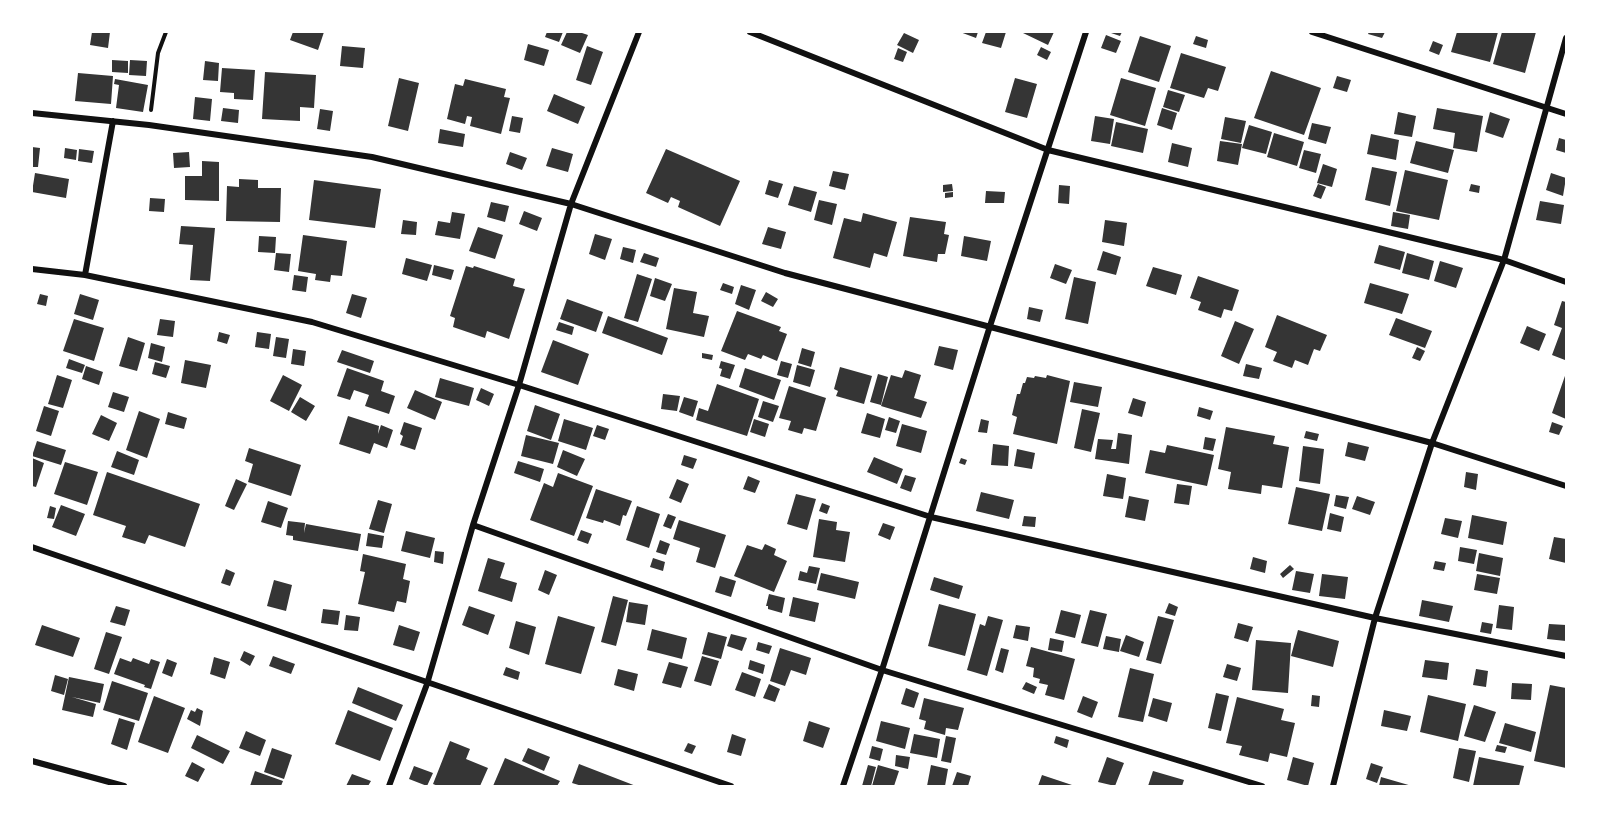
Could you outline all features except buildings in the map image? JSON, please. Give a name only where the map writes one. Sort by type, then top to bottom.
[{"type":"street","points":[[389,786],[427,684],[473,525],[519,385],[572,204],[639,32]]},
{"type":"street","points":[[750,32],[1048,150],[1504,260],[1566,282]]},
{"type":"street","points":[[843,786],[1086,32]]},
{"type":"street","points":[[1312,32],[1566,114]]},
{"type":"street","points":[[1333,786],[1375,618],[1431,443],[1504,260],[1566,38]]},
{"type":"street","points":[[32,112],[149,125],[372,158],[572,204],[784,273],[1431,443],[1566,486]]},
{"type":"street","points":[[85,275],[113,121]]},
{"type":"street","points":[[32,269],[85,275],[312,322],[519,385],[931,517],[1375,618],[1566,656]]},
{"type":"street","points":[[473,525],[882,670],[1262,786]]},
{"type":"street","points":[[32,547],[427,684],[731,786]]},
{"type":"street","points":[[32,761],[124,786]]},
{"type":"path","points":[[149,125],[158,53],[166,32]]}]
